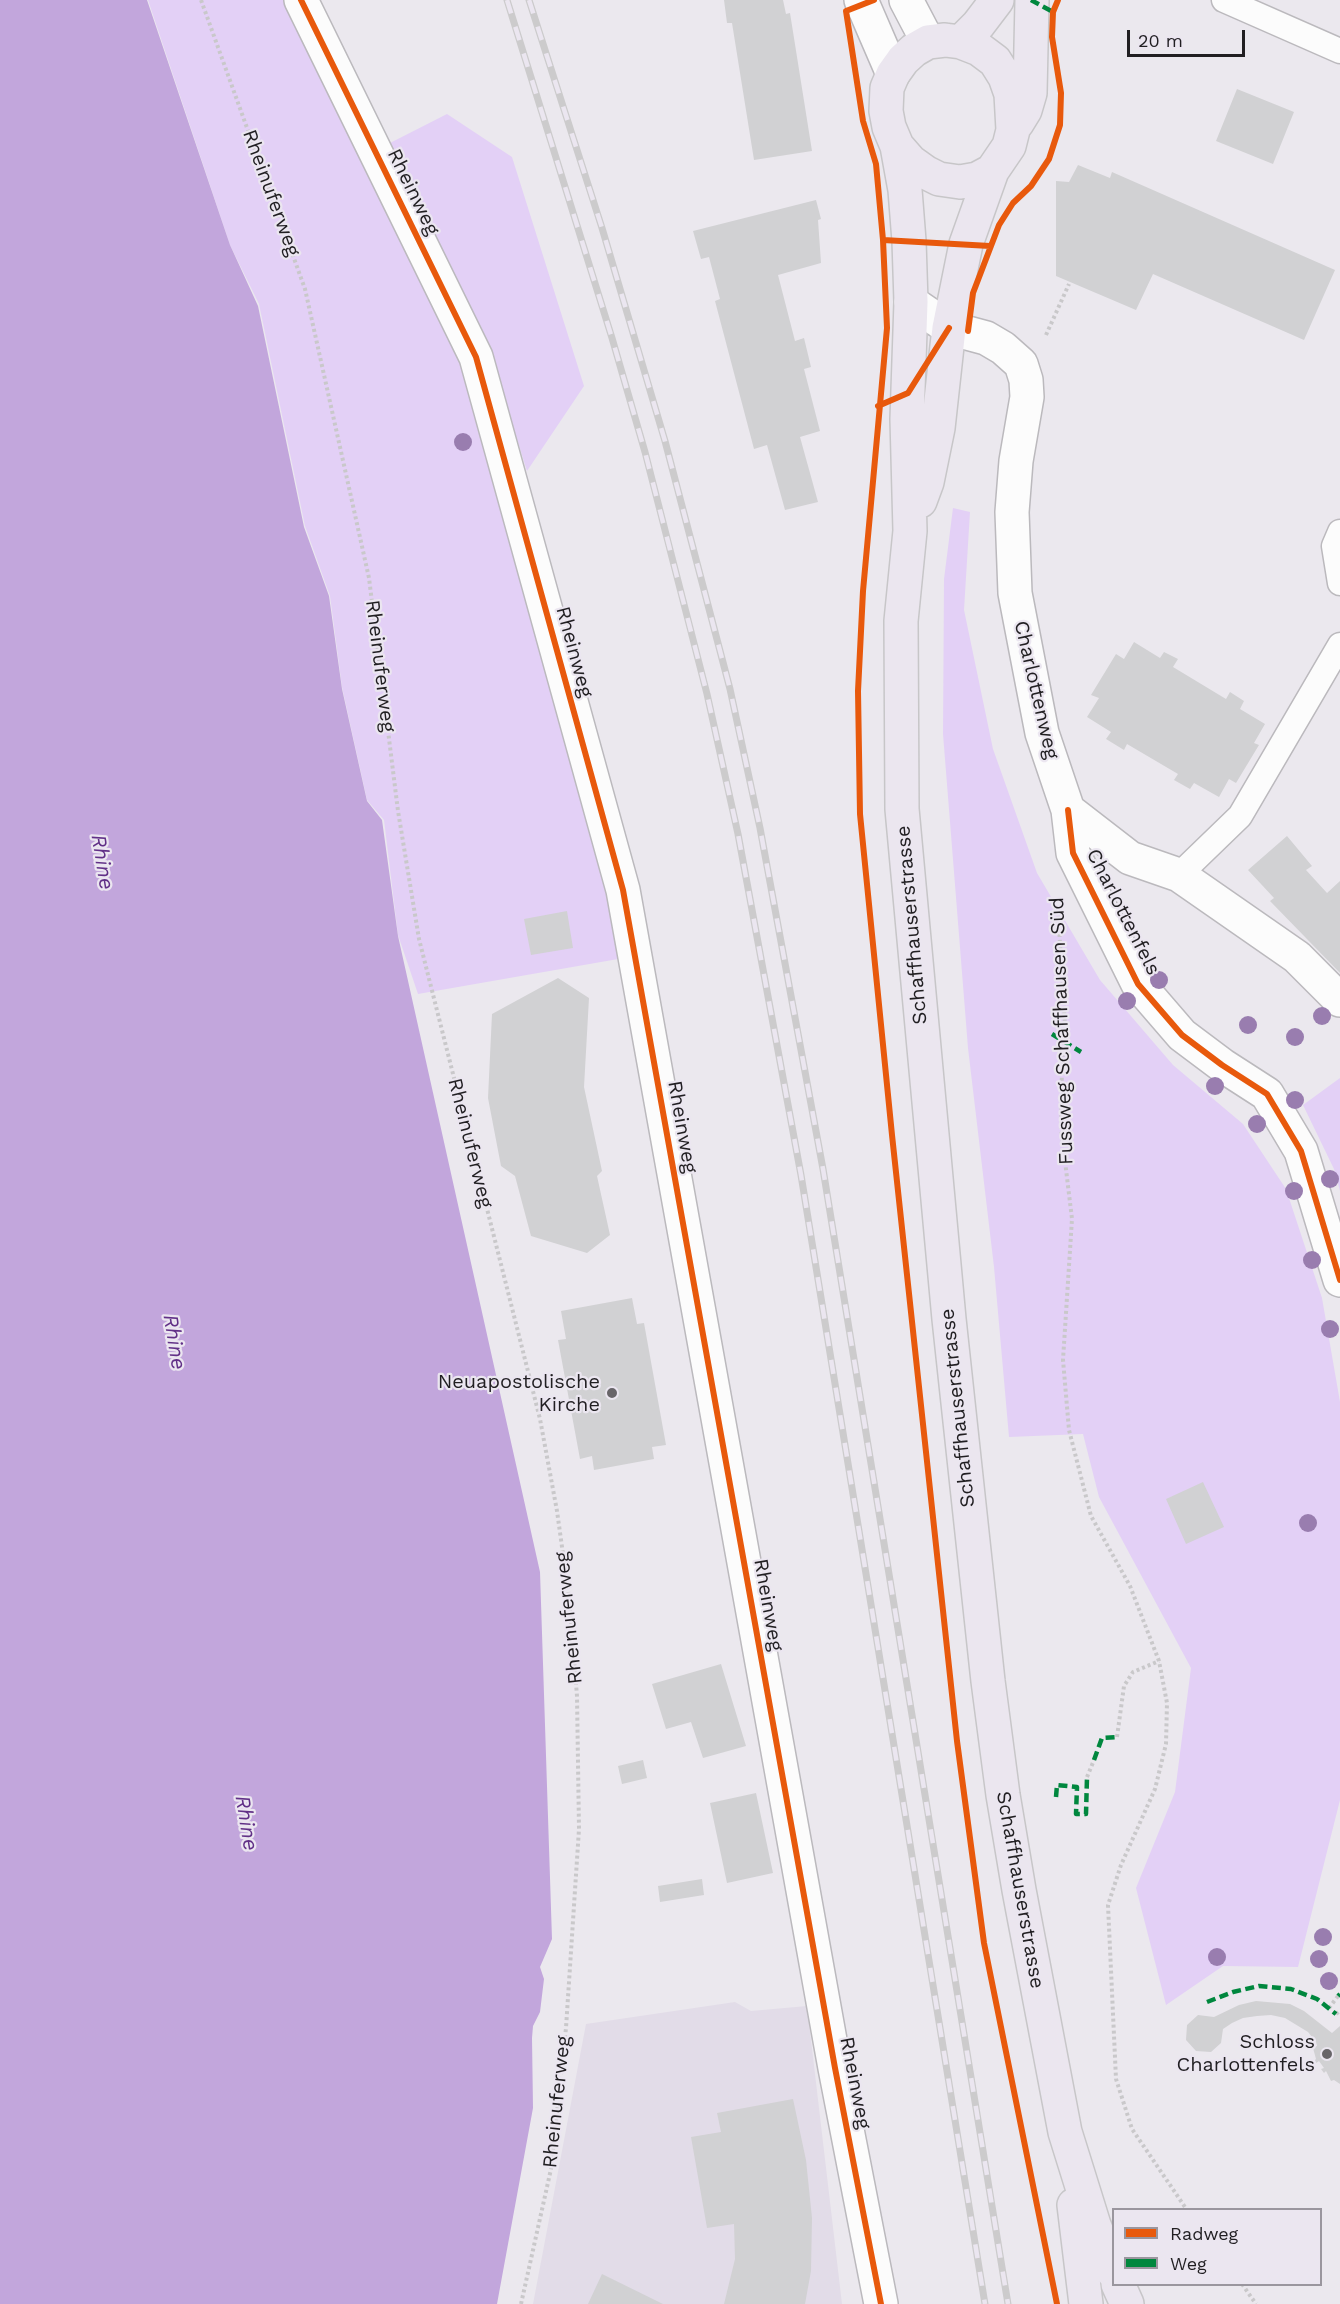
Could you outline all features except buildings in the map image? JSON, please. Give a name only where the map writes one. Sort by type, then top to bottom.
[{"type":"main road","points":[[961,42],[978,26],[998,0]]},
{"type":"main road","points":[[1013,130],[1011,94],[1005,77],[995,61],[979,49],[961,42],[945,40],[928,42],[908,55],[893,74],[887,88],[886,111],[889,127],[897,146],[911,162],[939,179],[960,182],[977,179],[992,171],[1009,146],[1013,130],[1030,93],[1032,0]]},
{"type":"main road","name":"Schaffhauserstrasse","points":[[897,146],[908,220],[911,302],[907,419],[910,531],[901,621],[902,809],[949,1319],[983,1636],[1003,1795],[1034,1979],[1065,2132],[1094,2225],[1112,2270]]},
{"type":"main road","name":"Schaffhauserstrasse","points":[[910,531],[927,482],[938,428],[949,328],[966,244],[992,171]]},
{"type":"main road","points":[[1065,2132],[1086,2304]]},
{"type":"main road","points":[[1119,2286],[1127,2304]]},
{"type":"street","name":"Rheinweg","points":[[301,0],[476,357],[623,890],[835,2068],[881,2304]]},
{"type":"street","points":[[861,0],[893,74]]},
{"type":"street","points":[[906,0],[928,42]]},
{"type":"street","name":"Charlottenweg","points":[[911,302],[949,328],[986,338],[1003,348],[1021,364],[1026,380],[1026,413],[1016,461],[1012,512],[1015,593],[1042,732],[1068,810]]},
{"type":"street","points":[[1068,810],[1130,858],[1179,875],[1297,957],[1340,1000]]},
{"type":"street","name":"Charlottenfels","points":[[1068,810],[1073,853],[1138,984],[1182,1035],[1222,1065],[1267,1094],[1301,1151],[1340,1280]]},
{"type":"lane","points":[[1224,0],[1340,51]]},
{"type":"lane","points":[[1340,532],[1334,546],[1340,584]]},
{"type":"lane","points":[[1179,875],[1240,816],[1340,645]]},
{"type":"path","points":[[1045,338],[1069,284]]},
{"type":"path","points":[[1117,1737],[1124,1686],[1132,1672],[1159,1661]]},
{"type":"path","points":[[1087,1778],[1094,1760]]},
{"type":"path","points":[[1329,2008],[1338,1996]]},
{"type":"path","points":[[1243,2286],[1256,2304]]},
{"type":"shaded area","points":[[148,0],[309,0],[485,350],[641,955],[418,994],[398,935],[384,820],[367,800],[342,687],[330,596],[305,526],[259,304],[230,245]]},
{"type":"shaded area","points":[[447,114],[512,157],[584,386],[527,471],[488,348],[390,143]]},
{"type":"shaded area","points":[[953,508],[970,512],[964,610],[993,749],[1037,873],[1100,980],[1173,1065],[1243,1124],[1286,1189],[1322,1298],[1340,1402],[1340,1800],[1298,1967],[1223,1966],[1166,2005],[1136,1888],[1175,1792],[1191,1668],[1099,1497],[1083,1434],[1009,1437],[994,1267],[968,1048],[943,734],[944,579]]},
{"type":"shaded area","points":[[1340,1078],[1340,1191],[1334,1169],[1303,1105]]},
{"type":"shaded area","points":[[735,2002],[751,2011],[807,2006],[842,2304],[533,2304],[586,2024]]},
{"type":"water","name":"Rhine","points":[[0,0],[147,0],[230,245],[258,306],[304,527],[329,596],[342,689],[367,801],[382,820],[398,936],[540,1572],[552,1939],[540,1967],[544,1979],[540,2012],[533,2026],[533,2108],[497,2304],[0,2304]]},
{"type":"railway","points":[[507,0],[645,452],[707,694],[738,834],[801,1175],[985,2304]]},
{"type":"railway","points":[[529,0],[602,228],[665,441],[730,689],[760,828],[823,1169],[1008,2304]]},
{"type":"marked path","points":[[1031,0],[1053,12]]},
{"type":"marked path","points":[[1052,1034],[1081,1052]]},
{"type":"marked path","points":[[1094,1760],[1102,1738],[1117,1737]]},
{"type":"marked path","points":[[1056,1797],[1057,1785],[1077,1787],[1076,1814],[1086,1814],[1087,1777]]},
{"type":"marked path","points":[[1207,2002],[1233,1992],[1259,1986],[1291,1989],[1317,1999],[1336,2014]]},
{"type":"cycle path","points":[[301,0],[476,357],[623,890],[835,2068],[881,2304]]},
{"type":"cycle path","points":[[874,0],[846,11],[863,121],[876,164],[883,240],[887,328],[863,591],[858,691],[860,814],[957,1741],[984,1943],[1057,2304]]},
{"type":"cycle path","points":[[968,331],[973,293],[999,225],[1013,203],[1031,186],[1049,159],[1060,125],[1061,93],[1052,37],[1053,12],[1058,0]]},
{"type":"cycle path","points":[[883,240],[990,246]]},
{"type":"cycle path","points":[[878,406],[908,393],[949,328]]},
{"type":"cycle path","points":[[1068,810],[1073,853],[1138,984],[1182,1035],[1222,1065],[1267,1094],[1301,1151],[1340,1280]]},
{"type":"place","name":"Neuapostolische Kirche","points":[[612,1393]]},
{"type":"place","name":"Schloss Charlottenfels","points":[[1327,2054]]}]
